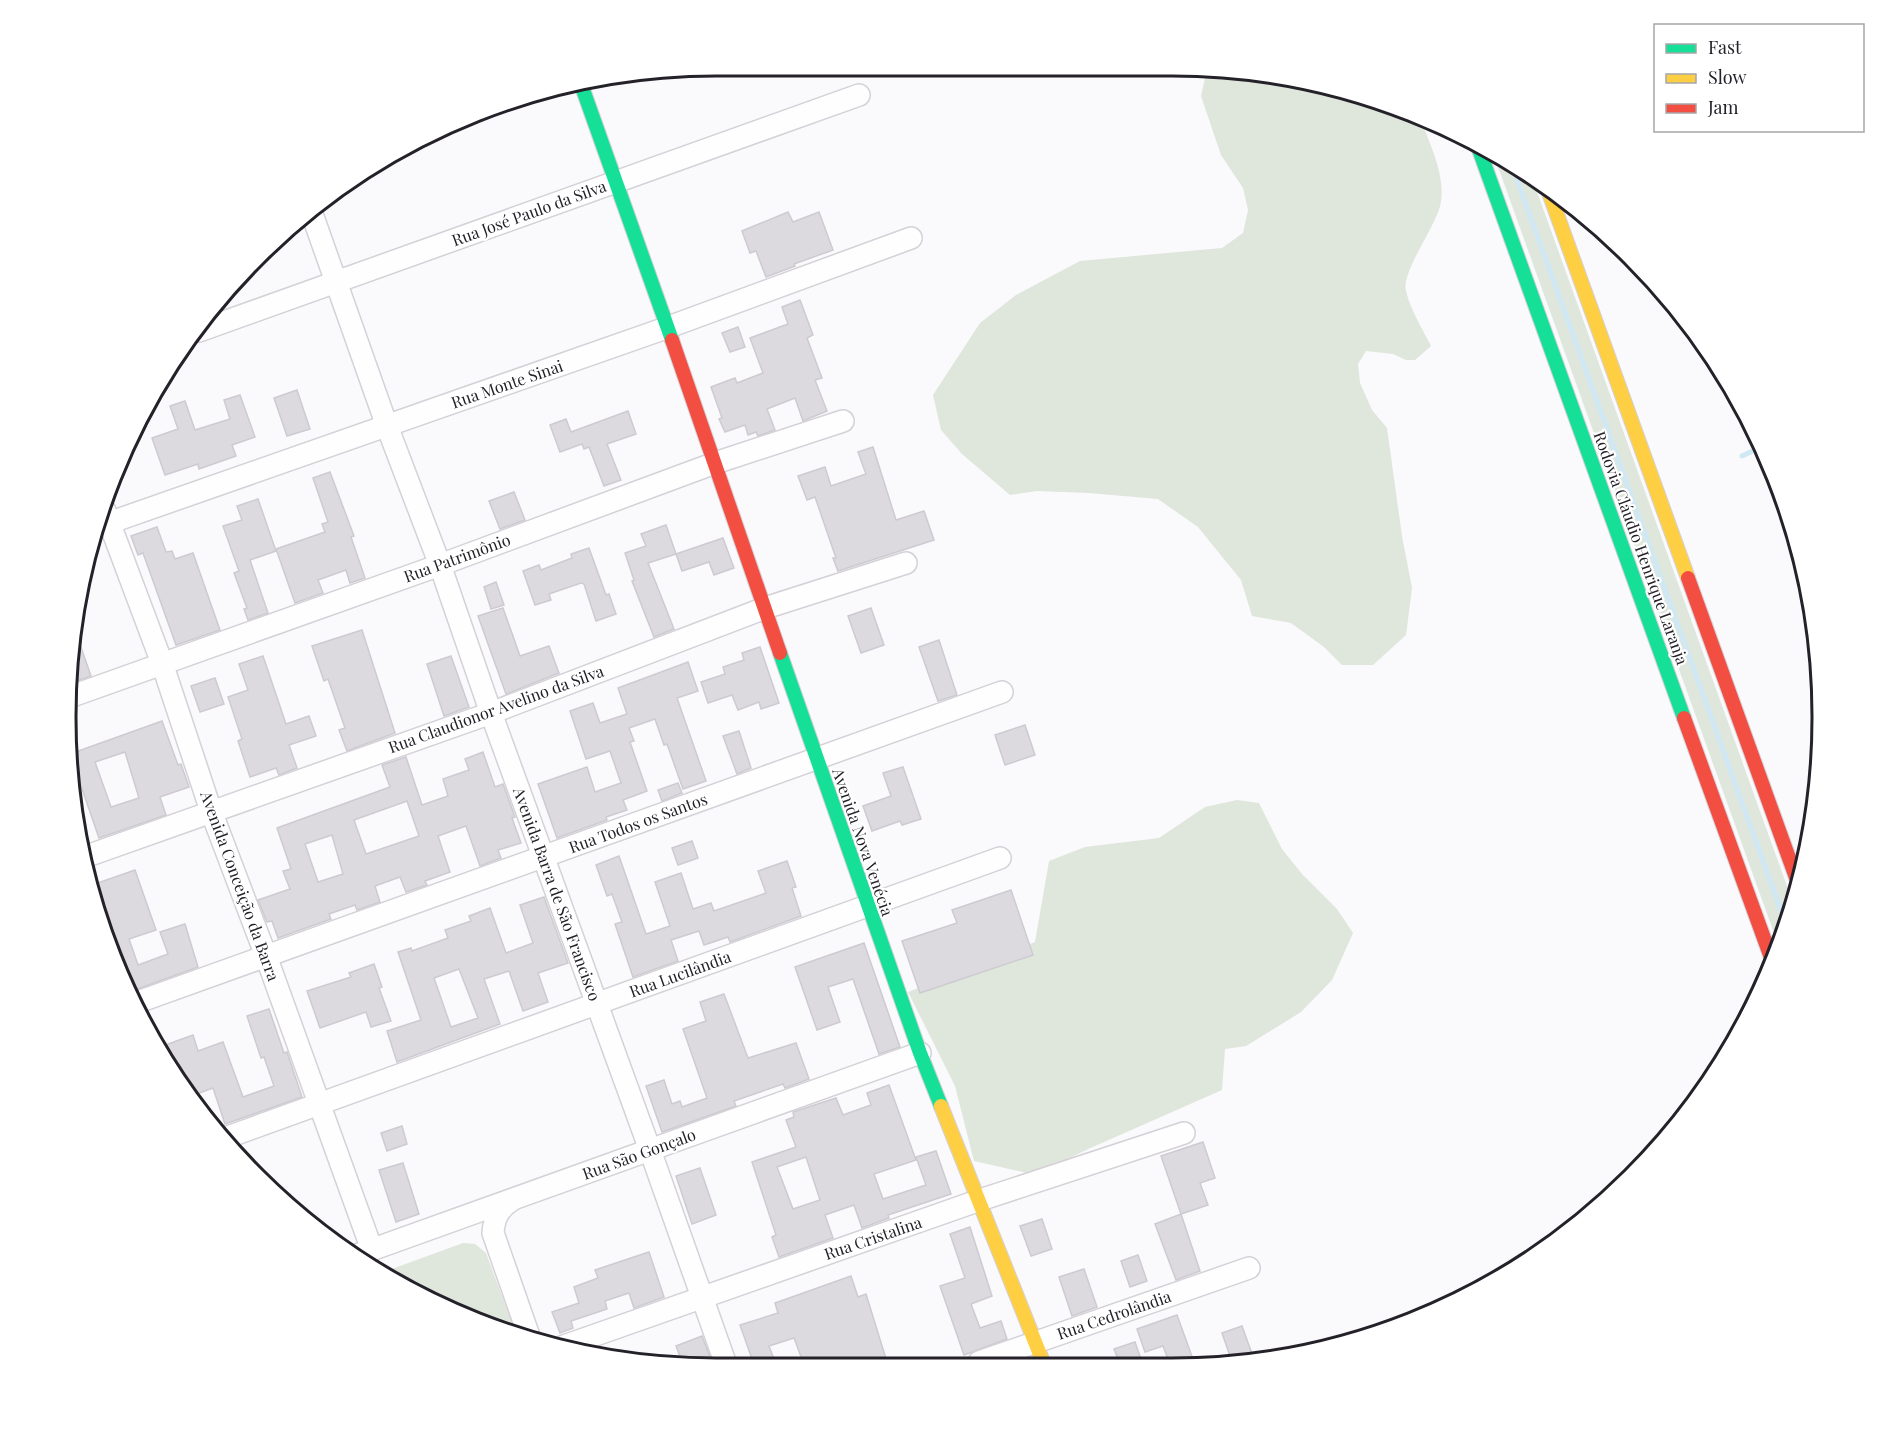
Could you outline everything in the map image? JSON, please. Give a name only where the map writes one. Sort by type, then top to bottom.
[{"type":"main road","name":"Avenida Nova Venécia","points":[[583,91],[715,463],[920,1053],[1042,1358]]},
{"type":"main road","name":"Rodovia Cláudio Henrique Laranja","points":[[1483,158],[1768,949]]},
{"type":"main road","name":"Rodovia Cláudio Henrique Laranja","points":[[1551,202],[1793,872]]},
{"type":"street","name":"Rua José Paulo da Silva","points":[[209,328],[860,95]]},
{"type":"street","name":"Avenida Barra de São Francisco","points":[[314,220],[724,1358]]},
{"type":"street","name":"Rua Monte Sinai","points":[[108,519],[387,426],[666,328],[911,238]]},
{"type":"street","name":"Rua Patrimônio","points":[[77,694],[440,565],[715,463],[843,421]]},
{"type":"street","name":"Avenida Conceição da Barra","points":[[106,523],[162,663],[211,811],[320,1104],[364,1252]]},
{"type":"street","name":"Rua Claudionor Avelino da Silva","points":[[92,854],[491,713],[765,608],[906,563]]},
{"type":"street","name":"Rua Todos os Santos","points":[[143,1000],[1002,692]]},
{"type":"street","name":"Rua Lucilândia","points":[[232,1135],[1000,858]]},
{"type":"street","name":"Rua São Gonçalo","points":[[364,1252],[920,1053]]},
{"type":"street","name":"Rua Cristalina","points":[[578,1342],[980,1200],[1184,1133]]},
{"type":"street","points":[[517,1197],[504,1205],[496,1217],[494,1233],[526,1329]]},
{"type":"street","points":[[451,1221],[468,1223],[483,1230],[491,1237],[501,1256]]},
{"type":"street","name":"Rua Cedrolândia","points":[[990,1358],[1249,1268]]},
{"type":"shaded area","points":[[1205,78],[1213,78],[1296,89],[1377,110],[1424,129],[1439,170],[1441,202],[1406,282],[1410,305],[1431,346],[1415,360],[1406,360],[1393,354],[1366,351],[1358,364],[1360,383],[1372,410],[1387,428],[1402,536],[1412,588],[1406,635],[1373,665],[1342,665],[1324,647],[1291,623],[1252,616],[1241,580],[1198,527],[1158,499],[1037,491],[1010,495],[962,454],[941,430],[933,395],[980,323],[1016,295],[1080,261],[1222,248],[1243,233],[1248,210],[1243,188],[1221,155],[1201,96]]},
{"type":"shaded area","points":[[1498,166],[1537,191],[1788,889],[1774,933]]},
{"type":"shaded area","points":[[1237,800],[1259,803],[1282,849],[1302,874],[1337,909],[1353,933],[1332,980],[1301,1012],[1246,1046],[1225,1049],[1222,1090],[1086,1150],[1036,1175],[974,1161],[955,1086],[908,992],[1035,942],[1049,861],[1085,847],[1159,838],[1205,807]]},
{"type":"shaded area","points":[[463,1243],[475,1244],[486,1253],[513,1325],[472,1309],[392,1269]]},
{"type":"building","points":[[788,212],[793,222],[819,212],[833,250],[766,277],[756,251],[750,253],[742,231]]},
{"type":"building","points":[[800,300],[813,335],[807,338],[822,378],[815,380],[827,411],[803,421],[795,398],[767,409],[775,430],[758,436],[756,432],[748,435],[745,425],[725,432],[719,419],[722,418],[711,387],[735,378],[737,383],[763,373],[750,338],[788,324],[782,307]]},
{"type":"building","points":[[738,327],[745,347],[730,352],[722,333]]},
{"type":"building","points":[[297,390],[310,429],[287,436],[274,398]]},
{"type":"building","points":[[240,395],[255,437],[232,445],[236,456],[199,469],[198,464],[165,475],[152,438],[178,429],[170,406],[185,401],[195,430],[230,419],[224,400]]},
{"type":"building","points":[[628,411],[636,434],[607,444],[621,480],[604,486],[589,447],[584,449],[582,444],[560,452],[550,425],[566,419],[571,432]]},
{"type":"building","points":[[873,447],[896,520],[924,511],[934,540],[838,571],[833,558],[836,558],[815,497],[807,500],[798,476],[825,467],[831,486],[866,474],[858,452]]},
{"type":"building","points":[[330,472],[354,536],[351,537],[365,578],[350,583],[346,570],[318,580],[323,593],[295,603],[276,549],[325,532],[322,524],[328,522],[313,478]]},
{"type":"building","points":[[514,492],[525,520],[500,529],[489,501]]},
{"type":"building","points":[[258,499],[276,551],[250,560],[268,613],[248,620],[244,609],[247,608],[234,573],[239,571],[223,526],[242,520],[237,506]]},
{"type":"building","points":[[666,525],[676,554],[648,563],[674,629],[654,637],[632,581],[634,580],[625,553],[646,546],[641,534]]},
{"type":"building","points":[[157,527],[166,552],[172,551],[175,559],[193,553],[220,630],[176,645],[143,553],[138,555],[131,536]]},
{"type":"building","points":[[723,538],[734,568],[714,575],[709,562],[682,571],[676,554]]},
{"type":"building","points":[[589,548],[606,595],[609,594],[616,614],[596,621],[584,584],[581,583],[549,594],[551,600],[535,605],[523,571],[539,565],[541,570],[572,558],[571,554]]},
{"type":"building","points":[[496,582],[504,605],[491,609],[484,587]]},
{"type":"building","points":[[503,608],[520,656],[549,646],[559,673],[506,694],[478,616]]},
{"type":"building","points":[[871,608],[884,645],[861,653],[848,616]]},
{"type":"building","points":[[362,630],[395,733],[347,751],[339,730],[345,728],[328,679],[324,681],[312,646]]},
{"type":"building","points":[[939,640],[957,695],[938,701],[919,647]]},
{"type":"building","points":[[81,647],[91,676],[78,681]]},
{"type":"building","points":[[760,647],[779,703],[761,709],[759,702],[738,710],[732,695],[708,703],[701,682],[725,674],[723,667],[744,660],[742,653]]},
{"type":"building","points":[[263,656],[286,724],[309,716],[316,736],[289,745],[297,768],[279,775],[276,768],[250,777],[238,741],[242,739],[228,697],[248,690],[239,664]]},
{"type":"building","points":[[451,656],[469,707],[444,716],[427,664]]},
{"type":"building","points":[[688,662],[698,691],[677,698],[706,781],[683,789],[667,744],[664,745],[655,719],[629,728],[634,741],[630,742],[647,791],[623,800],[627,810],[606,817],[607,820],[557,838],[538,784],[587,767],[595,792],[621,783],[610,751],[586,759],[570,711],[593,703],[600,723],[627,714],[618,688]]},
{"type":"building","points":[[215,678],[224,704],[200,712],[191,686]]},
{"type":"building","points":[[162,721],[178,765],[181,764],[189,787],[160,797],[166,815],[99,838],[80,784],[78,751]],"holes":[[[125,752],[139,798],[111,807],[95,762]]]},
{"type":"building","points":[[1025,725],[1035,755],[1005,765],[995,735]]},
{"type":"building","points":[[739,731],[751,768],[737,774],[723,736]]},
{"type":"building","points":[[483,752],[495,787],[503,784],[515,817],[512,818],[521,843],[498,850],[501,858],[480,866],[466,826],[438,836],[450,872],[425,881],[427,885],[406,892],[400,877],[375,886],[380,902],[357,910],[355,905],[329,914],[331,919],[278,938],[272,921],[267,922],[258,900],[290,889],[283,871],[291,869],[277,828],[390,787],[382,765],[406,757],[422,805],[448,796],[443,779],[469,770],[465,759]],"holes":[[[407,801],[419,836],[366,854],[354,820]],[[332,835],[343,874],[318,882],[305,844]]]},
{"type":"building","points":[[903,767],[921,819],[902,825],[900,821],[872,831],[863,806],[891,796],[883,773]]},
{"type":"building","points":[[678,783],[682,793],[662,801],[658,790]]},
{"type":"building","points":[[692,841],[698,858],[678,865],[672,848]]},
{"type":"building","points":[[619,856],[646,934],[670,926],[655,882],[681,873],[693,909],[711,903],[714,911],[766,893],[758,871],[787,861],[796,887],[792,888],[801,916],[730,942],[728,937],[704,945],[699,931],[671,940],[678,961],[633,977],[615,924],[622,922],[612,894],[607,896],[596,865]]},
{"type":"building","points":[[135,870],[156,930],[129,939],[138,965],[168,954],[160,932],[185,924],[198,967],[138,989],[110,923],[98,883]]},
{"type":"building","points":[[1011,890],[1033,955],[920,993],[902,941],[957,923],[952,910]]},
{"type":"building","points":[[544,897],[568,963],[538,973],[548,1002],[523,1011],[509,971],[484,979],[500,1024],[397,1062],[387,1031],[421,1020],[398,952],[411,948],[412,951],[448,938],[445,930],[471,921],[469,916],[490,908],[506,953],[533,943],[520,905]],"holes":[[[459,969],[478,1018],[451,1027],[434,978]]]},
{"type":"building","points":[[864,943],[900,1047],[879,1054],[853,979],[828,987],[840,1022],[817,1030],[795,967]]},
{"type":"building","points":[[374,964],[382,987],[379,988],[391,1021],[371,1027],[366,1012],[320,1028],[307,991],[351,977],[349,973]]},
{"type":"building","points":[[724,994],[748,1058],[796,1043],[809,1079],[785,1088],[783,1084],[734,1101],[736,1106],[662,1132],[646,1086],[664,1080],[672,1104],[680,1101],[682,1107],[707,1098],[683,1029],[706,1021],[700,1002]]},
{"type":"building","points":[[269,1009],[302,1097],[225,1124],[213,1088],[199,1093],[167,1045],[193,1035],[198,1051],[223,1042],[243,1097],[274,1086],[264,1057],[261,1058],[247,1016]]},
{"type":"building","points":[[889,1085],[916,1160],[874,1174],[883,1199],[926,1185],[916,1157],[936,1151],[951,1194],[888,1215],[889,1218],[862,1228],[854,1205],[825,1215],[833,1238],[779,1257],[772,1237],[776,1235],[752,1162],[796,1147],[786,1120],[794,1117],[793,1112],[836,1098],[843,1115],[871,1105],[867,1093]],"holes":[[[806,1157],[820,1200],[793,1209],[777,1167]]]},
{"type":"building","points":[[402,1126],[407,1144],[387,1151],[381,1133]]},
{"type":"building","points":[[1203,1142],[1215,1178],[1200,1183],[1208,1205],[1181,1214],[1161,1156]]},
{"type":"building","points":[[403,1163],[419,1214],[396,1222],[379,1170]]},
{"type":"building","points":[[700,1168],[716,1215],[692,1224],[676,1176]]},
{"type":"building","points":[[1181,1214],[1200,1271],[1176,1280],[1155,1224]]},
{"type":"building","points":[[1042,1219],[1052,1249],[1031,1256],[1020,1226]]},
{"type":"building","points":[[970,1227],[992,1296],[971,1304],[980,1328],[1001,1321],[1007,1339],[964,1355],[940,1286],[965,1278],[950,1234]]},
{"type":"building","points":[[649,1252],[664,1297],[634,1308],[629,1293],[605,1301],[607,1309],[571,1321],[573,1328],[560,1333],[552,1312],[579,1303],[574,1287],[598,1278],[595,1270]]},
{"type":"building","points":[[1138,1255],[1147,1281],[1130,1287],[1121,1261]]},
{"type":"building","points":[[1084,1269],[1097,1307],[1072,1316],[1059,1277]]},
{"type":"building","points":[[851,1276],[858,1297],[866,1294],[886,1358],[802,1358],[794,1338],[769,1346],[774,1358],[752,1358],[740,1325],[778,1313],[775,1303]]},
{"type":"building","points":[[1177,1315],[1192,1357],[1168,1358],[1163,1346],[1145,1352],[1137,1329]]},
{"type":"building","points":[[1242,1326],[1252,1352],[1229,1354],[1222,1333]]},
{"type":"building","points":[[702,1336],[710,1358],[680,1356],[676,1346]]},
{"type":"building","points":[[1135,1342],[1141,1358],[1117,1358],[1114,1349]]},
{"type":"waterway","points":[[1516,177],[1781,912]]},
{"type":"waterway","points":[[1742,456],[1753,451]]},
{"type":"traffic: fast","points":[[583,91],[672,340]]},
{"type":"traffic: fast","points":[[1482,157],[1684,718]]},
{"type":"traffic: fast","points":[[780,653],[920,1053],[941,1106]]},
{"type":"traffic: slow","points":[[1553,203],[1688,578]]},
{"type":"traffic: slow","points":[[941,1106],[1041,1358]]},
{"type":"traffic: jam","points":[[672,340],[780,653]]},
{"type":"traffic: jam","points":[[1688,578],[1793,869]]},
{"type":"traffic: jam","points":[[1684,718],[1768,949]]}]
